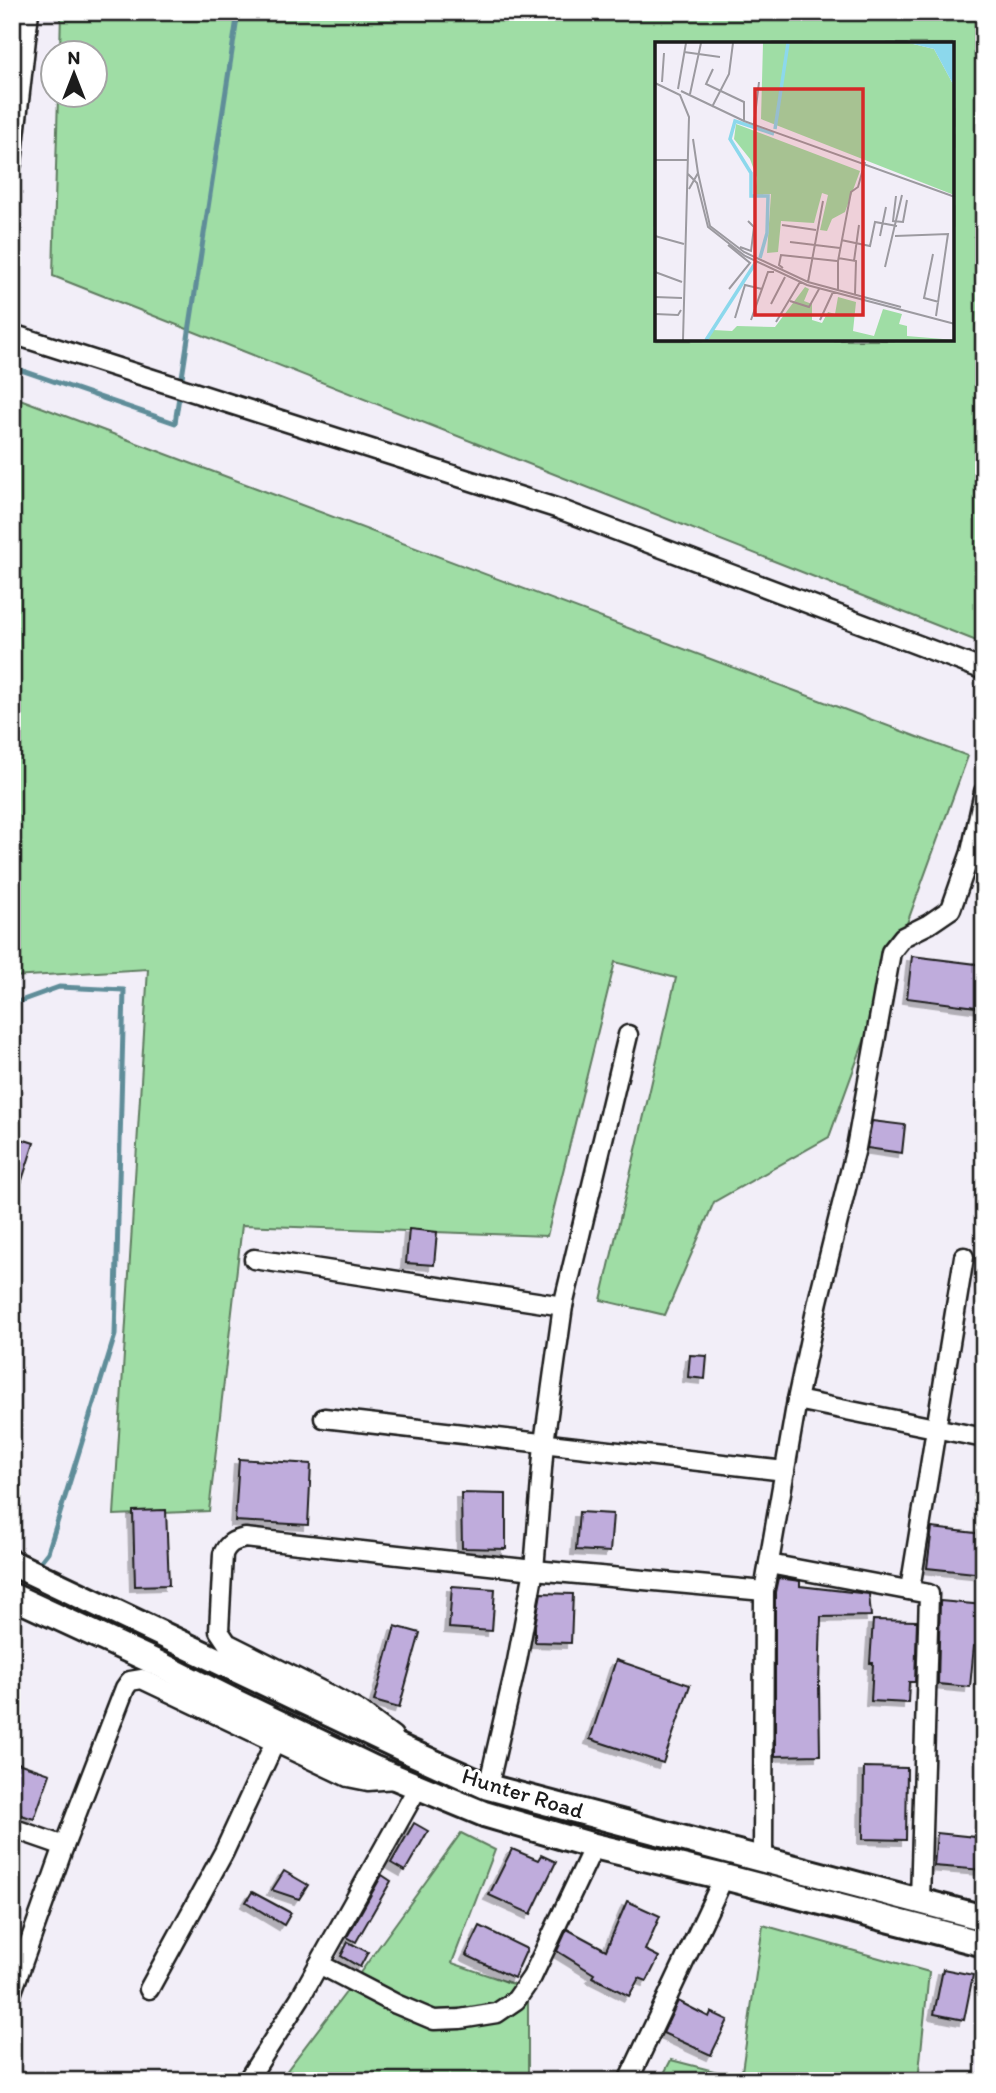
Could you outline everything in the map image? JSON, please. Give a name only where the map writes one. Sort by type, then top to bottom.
[{"type":"street","points":[[12,163],[29,12]]},
{"type":"street","points":[[12,334],[559,509],[984,670]]},
{"type":"street","points":[[763,1860],[764,1591],[797,1400],[818,1301],[856,1148],[891,951],[903,937],[951,909],[971,852],[984,792]]},
{"type":"street","points":[[488,1787],[517,1661],[534,1570],[544,1443],[563,1306],[628,1035]]},
{"type":"street","points":[[910,1589],[964,1257]]},
{"type":"street","points":[[254,1259],[563,1306]]},
{"type":"street","points":[[797,1400],[984,1438]]},
{"type":"street","points":[[324,1418],[785,1471]]},
{"type":"street","points":[[408,1751],[388,1731],[361,1712],[222,1638],[219,1632],[221,1580],[226,1546],[232,1541],[245,1538],[534,1570],[764,1591]]},
{"type":"street","name":"Hunter Road","points":[[12,1563],[488,1787],[984,1918]]},
{"type":"street","points":[[769,1564],[929,1594],[920,1900]]},
{"type":"street","name":"Hunter Road","points":[[12,1596],[159,1664],[233,1702],[409,1783],[484,1814],[594,1846],[984,1944]]},
{"type":"street","points":[[12,1992],[64,1846],[130,1681],[142,1679],[348,1777],[409,1783],[319,1964],[247,2081]]},
{"type":"street","points":[[149,1989],[224,1852],[275,1742]]},
{"type":"street","points":[[12,1828],[64,1846]]},
{"type":"street","points":[[319,1964],[396,2004],[434,2020],[497,2013],[516,2000],[532,1977],[594,1846]]},
{"type":"street","points":[[628,2081],[724,1877]]},
{"type":"green space","points":[[61,12],[984,12],[984,644],[53,276],[58,108],[108,108],[108,38],[60,38]]},
{"type":"green space","points":[[12,396],[968,756],[829,1137],[714,1202],[665,1315],[601,1300],[676,978],[615,962],[547,1236],[242,1225],[209,1511],[114,1515],[148,969],[12,977],[12,850],[15,825],[12,818]]},
{"type":"green space","points":[[461,1833],[495,1850],[452,1963],[528,1989],[528,2081],[279,2081],[344,1995]]},
{"type":"green space","points":[[763,1925],[929,1972],[918,2081],[660,2081],[671,2060],[741,2078]]},
{"type":"building","points":[[912,956],[984,965],[984,1008],[907,998]]},
{"type":"building","points":[[872,1121],[905,1125],[902,1153],[867,1148]]},
{"type":"building","points":[[12,1136],[34,1143],[15,1202],[12,1201]]},
{"type":"building","points":[[409,1229],[437,1232],[434,1265],[406,1263]]},
{"type":"building","points":[[690,1355],[707,1356],[705,1379],[688,1377]]},
{"type":"building","points":[[239,1459],[311,1464],[308,1525],[235,1521]]},
{"type":"building","points":[[461,1493],[506,1494],[506,1549],[462,1548]]},
{"type":"building","points":[[166,1510],[169,1585],[135,1586],[133,1511]]},
{"type":"building","points":[[579,1512],[613,1514],[610,1552],[576,1550]]},
{"type":"building","points":[[932,1528],[984,1534],[984,1574],[927,1568]]},
{"type":"building","points":[[778,1578],[800,1581],[800,1586],[869,1594],[871,1616],[821,1617],[820,1755],[775,1756],[775,1592]]},
{"type":"building","points":[[452,1586],[495,1589],[492,1631],[449,1628]]},
{"type":"building","points":[[541,1593],[573,1594],[571,1643],[535,1642]]},
{"type":"building","points":[[940,1601],[984,1605],[984,1647],[974,1646],[970,1687],[938,1684]]},
{"type":"building","points":[[873,1620],[917,1621],[915,1682],[909,1682],[908,1703],[871,1701]]},
{"type":"building","points":[[395,1626],[420,1633],[399,1708],[374,1701]]},
{"type":"building","points":[[616,1660],[690,1685],[663,1763],[590,1739]]},
{"type":"building","points":[[12,1761],[50,1774],[34,1819],[12,1812]]},
{"type":"building","points":[[864,1767],[907,1768],[906,1840],[863,1839]]},
{"type":"building","points":[[414,1823],[428,1831],[405,1871],[391,1863]]},
{"type":"building","points":[[937,1833],[984,1838],[983,1870],[934,1866]]},
{"type":"building","points":[[512,1849],[538,1860],[541,1855],[556,1862],[531,1914],[489,1895]]},
{"type":"building","points":[[284,1871],[308,1885],[299,1899],[272,1890]]},
{"type":"building","points":[[382,1875],[391,1881],[356,1942],[347,1937]]},
{"type":"building","points":[[252,1892],[291,1913],[284,1925],[246,1902]]},
{"type":"building","points":[[627,1901],[660,1916],[645,1950],[659,1957],[647,1981],[639,1978],[629,1996],[592,1977],[594,1974],[557,1951],[567,1929],[606,1950]]},
{"type":"building","points":[[480,1926],[527,1949],[514,1978],[466,1955]]},
{"type":"building","points":[[348,1942],[368,1952],[360,1967],[341,1956]]},
{"type":"building","points":[[943,1969],[973,1975],[964,2020],[934,2014]]},
{"type":"building","points":[[678,2001],[709,2017],[711,2012],[728,2020],[711,2055],[663,2033]]},
{"type":"waterway","points":[[12,367],[175,423],[238,12]]},
{"type":"waterway","points":[[12,1004],[59,987],[124,990],[115,1335],[48,1552],[37,1566]]}]
